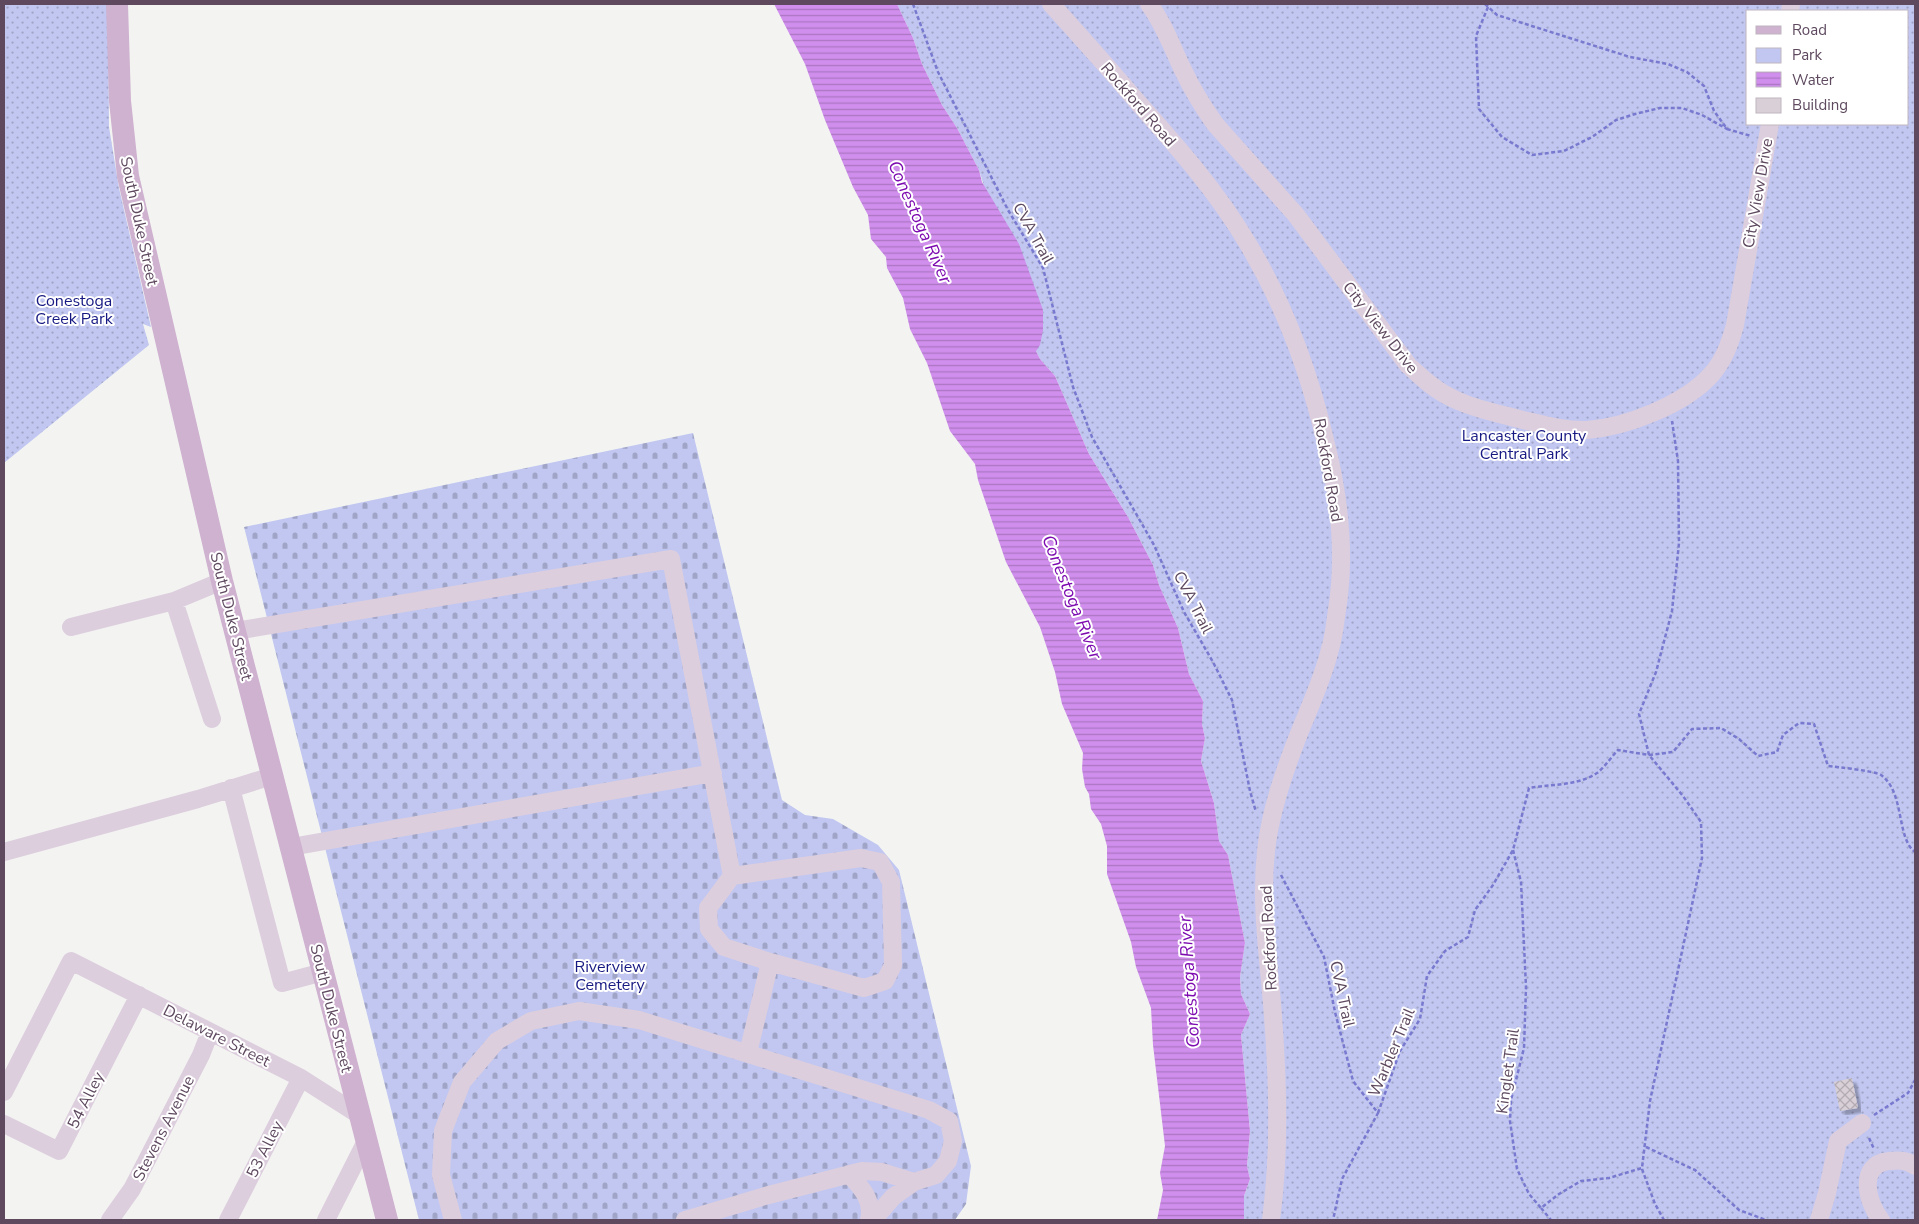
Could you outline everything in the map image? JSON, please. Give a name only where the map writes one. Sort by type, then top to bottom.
[{"type":"main road","name":"South Duke Street","points":[[117,4],[120,102],[128,176],[222,581],[387,1220]]},
{"type":"street","name":"City View Drive","points":[[1149,4],[1166,32],[1184,72],[1210,117],[1296,215],[1400,355],[1424,380],[1453,399],[1482,410],[1559,427],[1585,430],[1603,428],[1638,419],[1670,404],[1700,385],[1720,364],[1729,346],[1735,325],[1768,132]]},
{"type":"street","name":"Rockford Road","points":[[1056,5],[1195,169],[1227,211],[1248,243],[1289,325],[1303,362],[1317,405],[1332,470],[1338,506],[1340,538],[1338,607],[1330,649],[1279,792],[1266,857],[1263,892],[1278,1108],[1276,1184],[1270,1220]]},
{"type":"street","points":[[235,632],[671,559],[732,876]]},
{"type":"street","points":[[71,627],[174,601],[222,581]]},
{"type":"street","points":[[174,601],[212,719]]},
{"type":"street","points":[[291,847],[713,774]]},
{"type":"street","points":[[4,852],[272,776]]},
{"type":"street","points":[[231,788],[282,983],[323,972]]},
{"type":"street","points":[[861,858],[880,862],[891,882],[893,965],[885,981],[864,988],[724,947],[709,929],[708,908],[732,876],[861,858]]},
{"type":"street","name":"Delaware Street","points":[[4,1092],[71,961],[301,1078],[359,1115]]},
{"type":"street","points":[[748,1053],[770,962]]},
{"type":"street","name":"54 Alley","points":[[4,1124],[59,1151],[139,995]]},
{"type":"street","points":[[453,1220],[441,1175],[443,1131],[462,1082],[497,1041],[531,1021],[579,1011],[639,1020],[929,1110],[949,1121],[954,1141],[948,1161],[936,1175],[914,1182],[893,1197],[871,1220]]},
{"type":"street","name":"Stevens Avenue","points":[[110,1220],[132,1189],[201,1055],[210,1032]]},
{"type":"street","name":"53 Alley","points":[[228,1220],[301,1078]]},
{"type":"street","points":[[1819,1220],[1838,1141],[1862,1123]]},
{"type":"street","points":[[326,1220],[366,1142]]},
{"type":"street","points":[[1881,1220],[1876,1213],[1868,1191],[1868,1179],[1871,1169],[1880,1162],[1899,1160],[1910,1162],[1915,1166]]},
{"type":"street","points":[[685,1220],[765,1196],[862,1171],[882,1172],[914,1182]]},
{"type":"street","points":[[849,1174],[861,1187],[868,1199],[871,1220]]},
{"type":"path","name":"CVA Trail","points":[[913,4],[938,72],[1008,210],[1043,268],[1073,387],[1092,437],[1154,545],[1184,612],[1213,662],[1232,700],[1250,792],[1258,820]]},
{"type":"path","points":[[1485,4],[1497,15],[1630,57],[1668,64],[1687,72],[1704,86],[1714,110],[1727,129]]},
{"type":"path","points":[[1488,7],[1476,36],[1479,109],[1502,137],[1532,155],[1564,151],[1616,120],[1660,108],[1682,108],[1702,115],[1727,129],[1768,132]]},
{"type":"path","points":[[1664,1220],[1655,1204],[1642,1168],[1650,1101],[1702,858],[1701,822],[1683,796],[1649,755],[1639,714],[1656,672],[1672,611],[1679,543],[1678,461],[1670,404]]},
{"type":"path","points":[[1513,850],[1529,788],[1578,782],[1598,772],[1618,750],[1649,755],[1673,752],[1692,729],[1721,728],[1739,739],[1758,756],[1777,752],[1783,735],[1799,723],[1814,724],[1828,766],[1880,774],[1894,788],[1900,820],[1911,848],[1915,852]]},
{"type":"path","name":"Warbler Trail","points":[[1378,1113],[1400,1051],[1420,1019],[1427,976],[1444,951],[1468,937],[1475,910],[1493,885],[1513,850]]},
{"type":"path","name":"Kinglet Trail","points":[[1513,850],[1521,882],[1526,987],[1524,1048],[1511,1100],[1510,1121],[1517,1169],[1529,1194],[1551,1220]]},
{"type":"path","name":"CVA Trail","points":[[1281,874],[1324,957],[1335,1012],[1353,1081],[1378,1113]]},
{"type":"path","points":[[1880,1162],[1862,1123],[1908,1093],[1915,1080]]},
{"type":"path","points":[[1333,1220],[1342,1179],[1378,1113]]},
{"type":"path","points":[[1646,1147],[1695,1170],[1739,1210],[1766,1220]]},
{"type":"path","points":[[1541,1208],[1559,1194],[1581,1181],[1609,1178],[1642,1168]]},
{"type":"green space","name":"Conestoga Creek Park","points":[[4,4],[108,4],[109,127],[119,188],[151,327],[143,324],[149,345],[4,463]]},
{"type":"green space","name":"Lancaster County Central Park","points":[[897,4],[1915,4],[1915,1220],[1244,1220],[1244,1196],[1250,1179],[1247,1166],[1250,1131],[1241,1035],[1250,1014],[1241,994],[1240,977],[1245,943],[1228,855],[1219,841],[1214,803],[1201,761],[1205,738],[1202,724],[1203,701],[1189,674],[1178,628],[1159,585],[1153,565],[1128,517],[1089,454],[1055,376],[1040,359],[1036,351],[979,170],[957,128],[942,105],[922,64],[913,38]]},
{"type":"green space","name":"Riverview Cemetery","points":[[693,433],[782,800],[805,815],[833,819],[878,845],[899,870],[971,1166],[966,1204],[955,1220],[419,1220],[244,527]]},
{"type":"water","name":"Conestoga River","points":[[774,4],[897,4],[913,38],[922,64],[942,105],[957,128],[979,170],[982,182],[1019,244],[1043,310],[1043,330],[1040,345],[1036,351],[1040,359],[1055,376],[1089,454],[1128,517],[1153,565],[1159,585],[1178,628],[1189,674],[1203,701],[1202,724],[1205,738],[1201,761],[1214,803],[1219,841],[1228,855],[1245,943],[1240,977],[1241,994],[1250,1014],[1241,1035],[1250,1131],[1247,1166],[1250,1179],[1244,1196],[1244,1220],[1157,1220],[1163,1190],[1160,1173],[1165,1146],[1153,1045],[1151,1008],[1136,967],[1131,942],[1107,874],[1107,846],[1101,824],[1091,809],[1089,794],[1085,787],[1082,769],[1083,753],[1062,704],[1055,672],[1040,627],[1006,562],[978,480],[975,464],[950,431],[927,363],[910,329],[903,298],[887,268],[886,257],[871,239],[868,215],[853,187],[825,120],[805,64]]},
{"type":"building","points":[[1852,1078],[1858,1108],[1840,1111],[1834,1082]]}]
